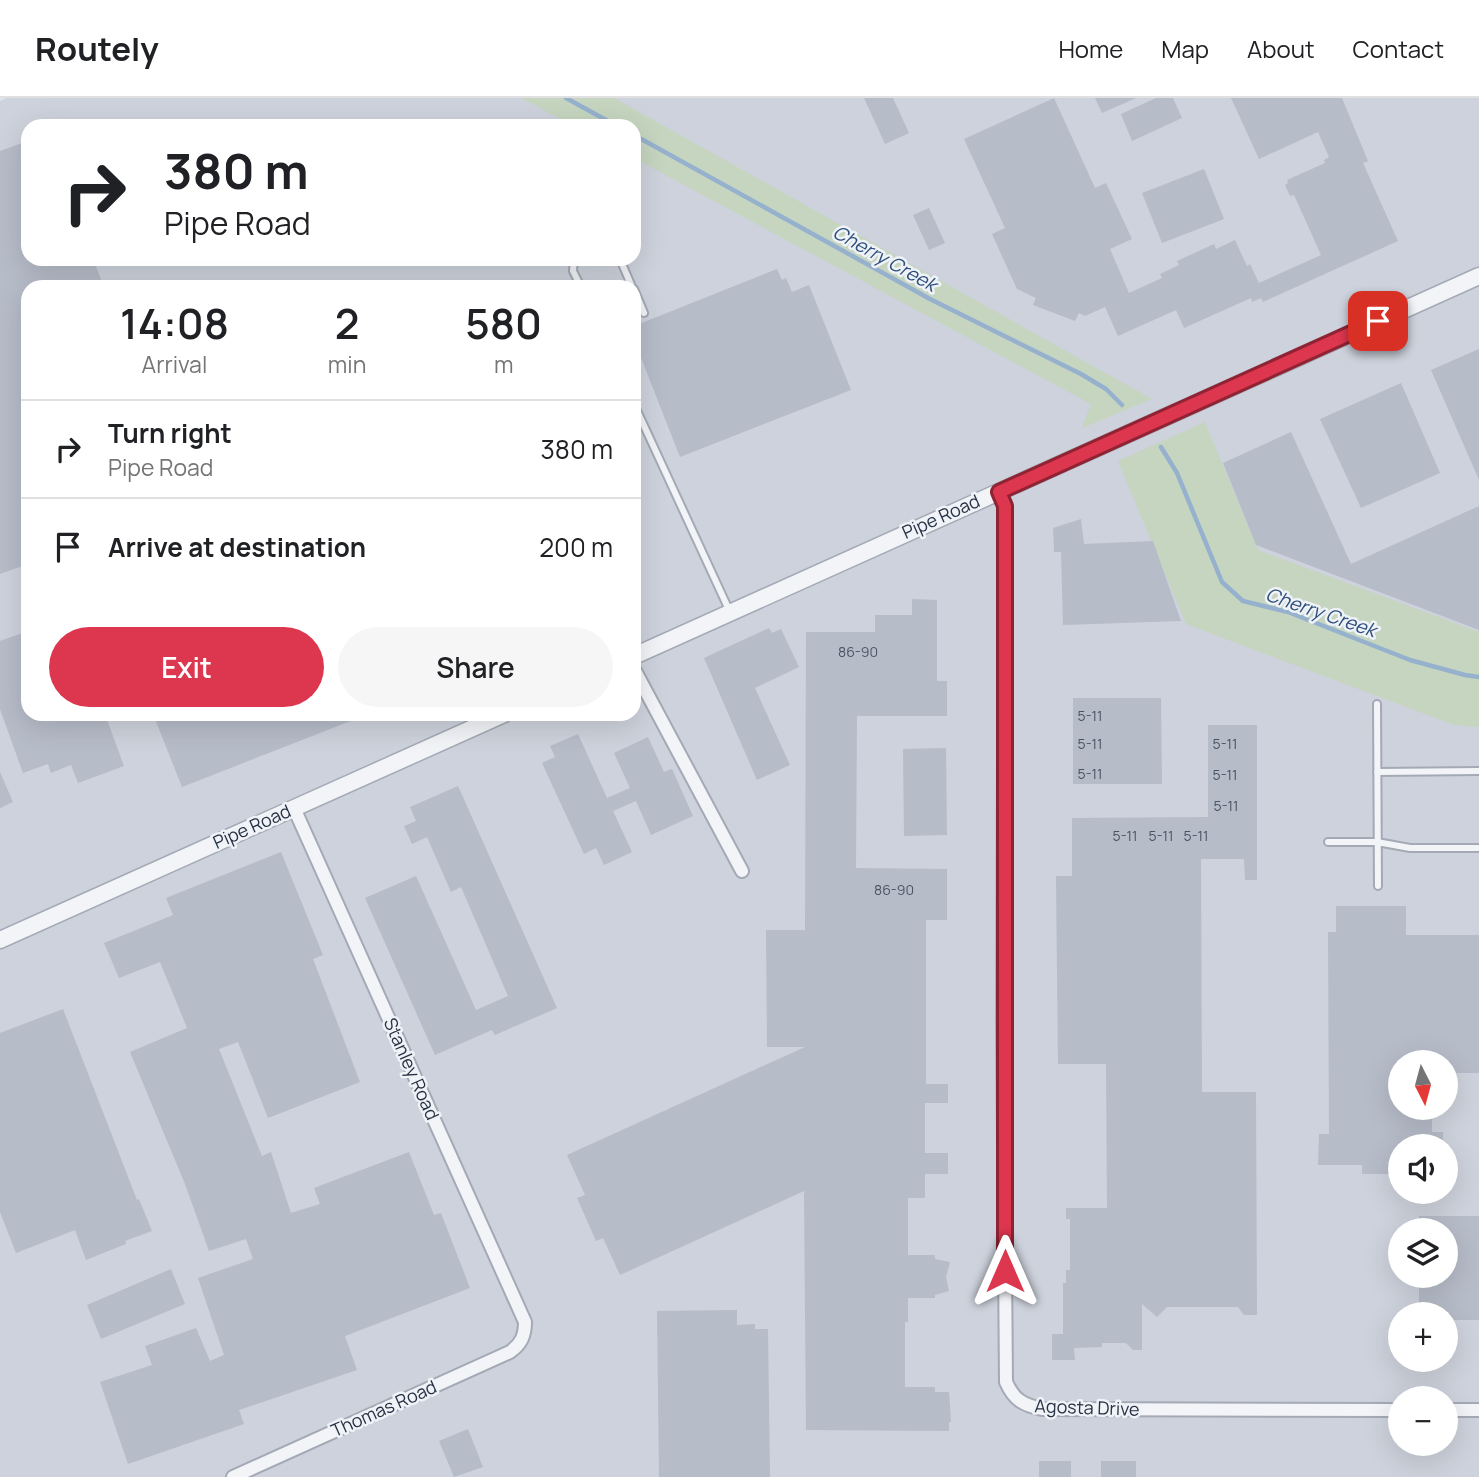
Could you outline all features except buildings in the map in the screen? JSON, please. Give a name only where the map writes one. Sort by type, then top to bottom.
[{"type":"street","name":"Pipe Road","points":[[641,653],[1479,275]]},
{"type":"street","name":"Agosta Drive","points":[[999,492],[1005,506],[1003,1036],[1006,1381],[1009,1389],[1012,1396],[1023,1405],[1042,1409],[1388,1410]]},
{"type":"street","points":[[641,682],[742,872]]},
{"type":"street","name":"Pipe Road","points":[[0,940],[488,721]]},
{"type":"street","name":"Stanley Road","points":[[294,808],[525,1322],[525,1331]]},
{"type":"street","name":"Thomas Road","points":[[233,1477],[510,1352],[517,1347],[525,1331]]},
{"type":"street","points":[[1458,1410],[1479,1410]]},
{"type":"lane","points":[[641,306],[644,313]]},
{"type":"lane","points":[[641,419],[730,612]]},
{"type":"lane","points":[[1377,704],[1378,886]]},
{"type":"lane","points":[[1377,772],[1479,771]]},
{"type":"lane","points":[[1328,842],[1377,842],[1410,848],[1479,848]]},
{"type":"shaded area","points":[[7,98],[1479,98],[1479,1477],[0,1477],[0,101]]},
{"type":"green space","points":[[521,98],[614,98],[1152,399],[1082,428],[1091,404],[641,162],[641,119],[561,119]]},
{"type":"green space","points":[[1205,422],[1258,550],[1479,632],[1479,727],[1454,725],[1186,624],[1118,461]]},
{"type":"waterway","name":"Cherry Creek","points":[[566,98],[604,119]]},
{"type":"waterway","name":"Cherry Creek","points":[[641,139],[930,299],[1081,374],[1106,389],[1122,405]]},
{"type":"waterway","name":"Cherry Creek","points":[[1161,447],[1177,473],[1222,582],[1243,601],[1288,612],[1410,660],[1479,677]]},
{"type":"route","points":[[1005,1271],[1005,506],[999,492],[1378,321]]}]
